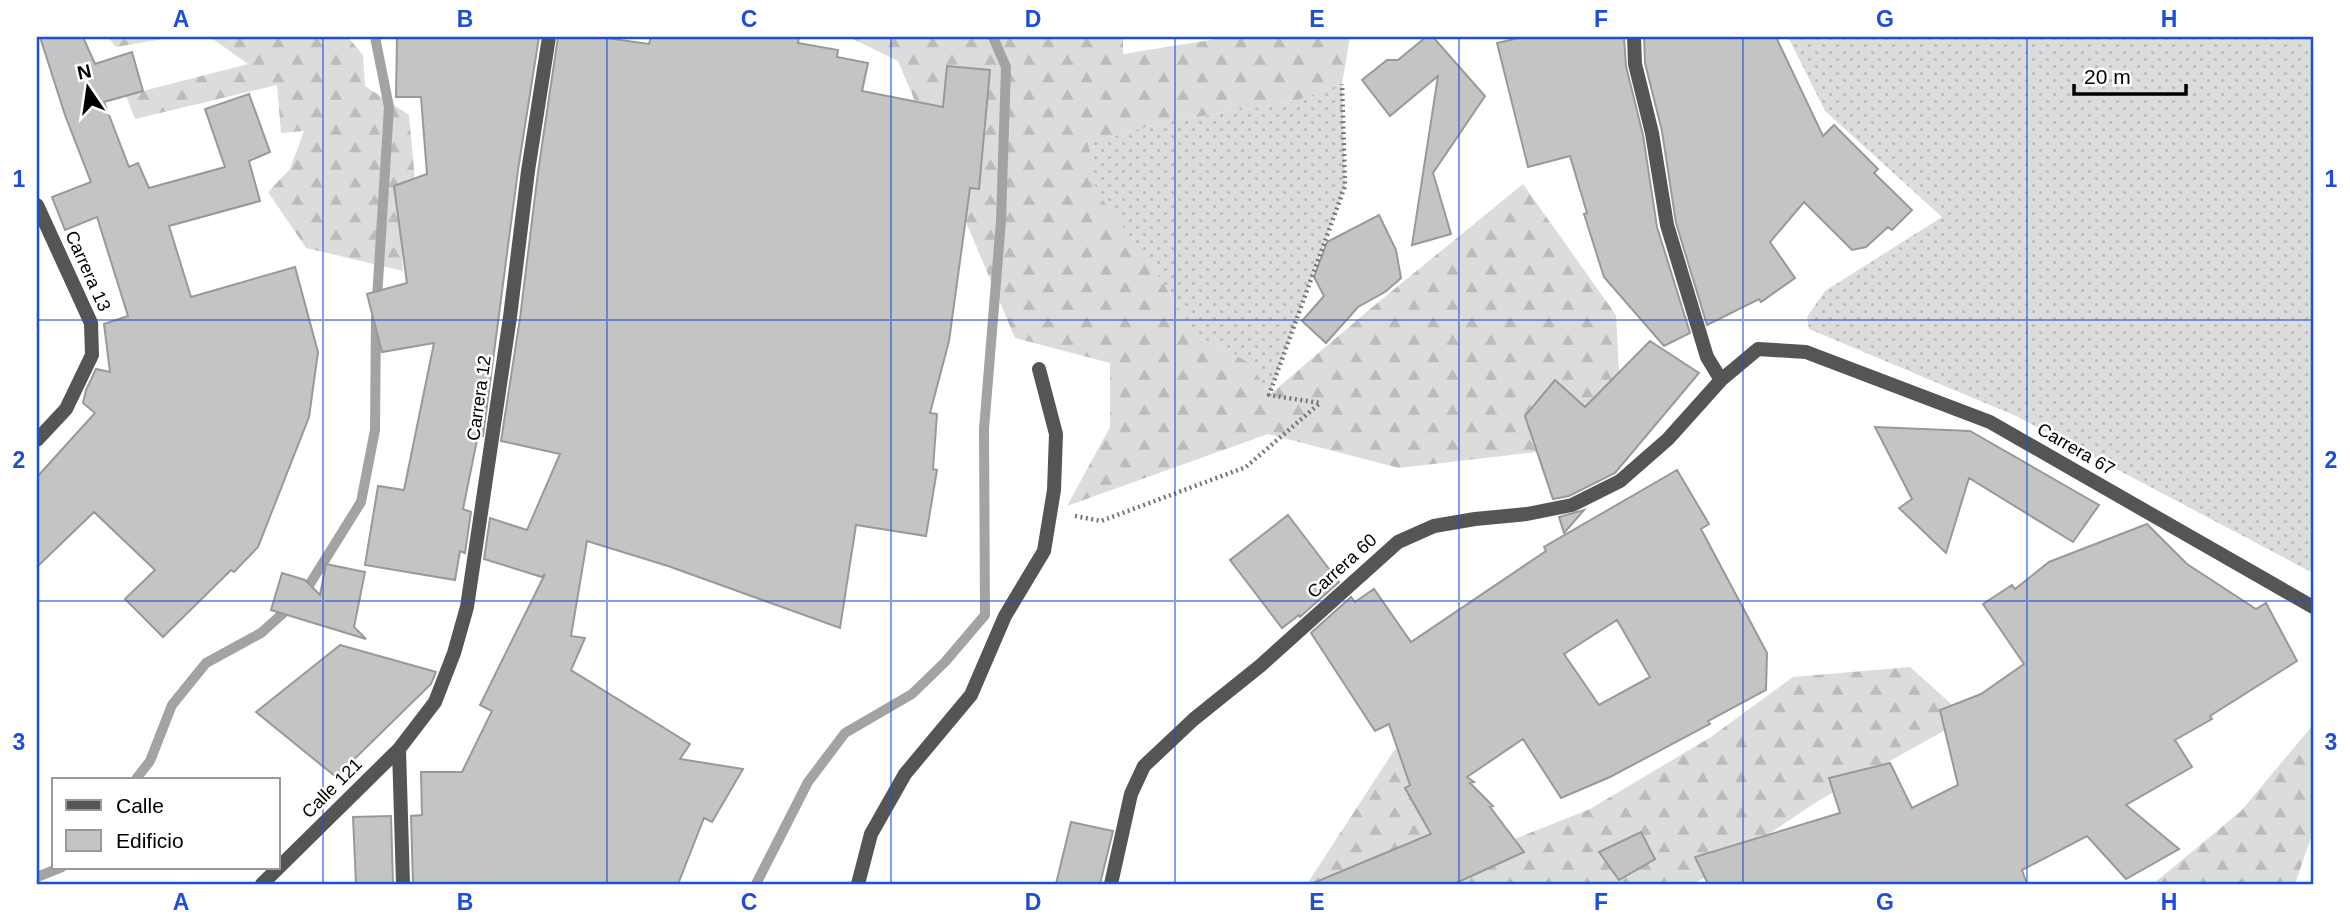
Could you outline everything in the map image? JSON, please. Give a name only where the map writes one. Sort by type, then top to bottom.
[{"type":"street","name":"Carrera 12","points":[[399,750],[435,702],[454,653],[467,607],[549,37]]},
{"type":"street","points":[[1634,37],[1635,64],[1652,133],[1667,225],[1707,357],[1721,380]]},
{"type":"street","name":"Carrera 13","points":[[37,205],[91,323],[92,355],[66,409],[37,440]]},
{"type":"street","name":"Carrera 60","points":[[1111,884],[1131,794],[1144,766],[1194,719],[1260,666],[1398,542],[1434,526],[1527,514],[1572,505],[1620,481],[1668,439],[1721,380],[1758,349],[1806,352]]},
{"type":"street","name":"Carrera 67","points":[[1806,352],[1990,422],[2313,607]]},
{"type":"street","points":[[858,884],[872,834],[905,774],[971,695],[1005,616],[1044,551],[1054,490],[1056,434],[1039,369]]},
{"type":"street","name":"Calle 121","points":[[280,866],[399,750]]},
{"type":"street","points":[[399,750],[403,884]]},
{"type":"street","name":"Calle 121","points":[[262,884],[277,869]]},
{"type":"path","points":[[1051,510],[1101,521],[1246,467],[1320,403],[1269,395],[1345,186],[1342,84]]},
{"type":"green space","points":[[108,37],[174,37],[116,47]]},
{"type":"green space","points":[[210,37],[348,37],[363,55],[365,86],[409,115],[415,180],[398,204],[403,271],[306,248],[268,192],[290,169],[304,131],[281,133],[277,85],[135,119],[125,93],[143,91],[248,64]]},
{"type":"green space","points":[[849,37],[1123,37],[1123,54],[1229,37],[1350,37],[1342,84],[1295,101],[1161,123],[1088,143],[1096,191],[1154,269],[1197,337],[1251,363],[1269,395],[1523,184],[1616,315],[1620,390],[1579,447],[1399,468],[1268,434],[1067,506],[1110,427],[1110,363],[1015,338],[898,61]]},
{"type":"green space","points":[[1788,37],[2313,37],[2313,573],[2016,416],[1809,329],[1807,317],[1825,291],[1942,217],[1825,111]]},
{"type":"green space","points":[[1342,84],[1345,186],[1269,395],[1251,363],[1197,337],[1154,269],[1095,191],[1087,143],[1161,123],[1295,101]]},
{"type":"green space","points":[[1910,667],[1967,718],[1818,801],[1694,884],[1307,884],[1395,749],[1448,770],[1512,840],[1590,809],[1711,737],[1793,677]]},
{"type":"green space","points":[[2313,725],[2313,832],[2295,884],[2153,884],[2241,811]]},
{"type":"building","points":[[40,37],[83,37],[95,64],[132,52],[143,91],[104,102],[129,167],[138,163],[149,188],[225,167],[205,109],[249,94],[270,152],[249,161],[260,201],[169,226],[191,297],[295,267],[318,352],[309,417],[258,547],[163,637],[125,599],[155,570],[94,512],[37,567],[37,477],[95,413],[83,403],[96,369],[110,372],[104,324],[128,316],[97,217],[65,230],[52,197],[91,182],[65,115]]},
{"type":"building","points":[[397,37],[539,37],[518,170],[483,436],[478,435],[463,509],[471,512],[465,553],[460,551],[455,580],[365,565],[378,486],[404,490],[434,343],[382,352],[367,294],[407,283],[394,186],[427,174],[421,97],[396,97]]},
{"type":"building","points":[[558,37],[599,37],[649,44],[651,37],[799,37],[798,43],[838,50],[837,57],[868,63],[862,91],[943,107],[947,66],[990,70],[979,189],[970,188],[949,341],[930,413],[937,414],[933,469],[937,470],[926,536],[856,525],[840,628],[668,566],[587,541],[571,636],[585,638],[571,670],[690,744],[680,759],[743,769],[712,822],[704,818],[678,884],[413,884],[411,816],[422,815],[421,772],[462,772],[492,711],[480,705],[545,574],[542,577],[484,559],[490,518],[527,530],[560,454],[501,441]]},
{"type":"building","points":[[1426,37],[1433,37],[1485,96],[1433,173],[1451,234],[1412,245],[1438,76],[1390,116],[1362,80],[1387,60],[1398,60]]},
{"type":"building","points":[[1523,37],[1624,37],[1626,66],[1643,135],[1657,227],[1690,333],[1664,346],[1604,277],[1584,214],[1587,213],[1570,156],[1528,167],[1497,43]]},
{"type":"building","points":[[1644,37],[1776,37],[1823,136],[1834,125],[1878,169],[1874,173],[1912,210],[1892,230],[1888,227],[1866,247],[1852,250],[1804,202],[1770,242],[1795,278],[1761,302],[1759,299],[1707,325],[1676,223],[1662,131],[1645,63]]},
{"type":"building","points":[[1379,215],[1396,250],[1401,278],[1385,292],[1358,307],[1326,343],[1302,321],[1324,296],[1314,277],[1327,242]]},
{"type":"building","points":[[1650,341],[1699,373],[1615,473],[1569,496],[1553,499],[1525,416],[1555,380],[1585,407]]},
{"type":"building","points":[[1875,427],[1970,431],[2099,505],[2073,542],[1969,478],[1946,553],[1899,508],[1912,499]]},
{"type":"building","points":[[1677,470],[1709,524],[1701,529],[1767,653],[1766,690],[1708,721],[1710,724],[1610,777],[1561,798],[1523,739],[1467,777],[1493,806],[1490,807],[1524,852],[1454,884],[1311,884],[1431,834],[1405,788],[1410,785],[1389,724],[1375,731],[1311,633],[1351,597],[1355,602],[1374,589],[1411,642],[1546,551],[1544,547]],"holes":[[[1617,620],[1650,677],[1599,705],[1564,654]]]},
{"type":"building","points":[[1584,510],[1564,533],[1559,517]]},
{"type":"building","points":[[1288,515],[1339,582],[1300,617],[1299,615],[1282,628],[1230,560]]},
{"type":"building","points":[[2147,524],[2187,564],[2256,609],[2266,603],[2297,661],[2210,716],[2212,719],[2175,740],[2192,767],[2126,805],[2179,849],[2126,879],[2087,836],[2022,870],[2027,884],[1708,884],[1695,857],[1840,813],[1829,778],[1890,763],[1912,808],[1958,785],[1940,710],[1981,694],[2024,664],[1983,604],[2012,585],[2015,589],[2049,562]]},
{"type":"building","points":[[326,564],[365,572],[354,627],[366,639],[271,610],[282,573],[305,580],[320,595]]},
{"type":"building","points":[[340,645],[436,672],[431,684],[336,777],[256,712]]},
{"type":"building","points":[[391,816],[393,884],[356,884],[353,817]]},
{"type":"building","points":[[1071,822],[1113,831],[1100,884],[1056,884]]},
{"type":"building","points":[[1641,832],[1655,859],[1619,880],[1599,852]]},
{"type":"waterway","points":[[303,595],[361,502],[375,430],[376,314],[389,107],[375,37]]},
{"type":"waterway","points":[[756,884],[808,782],[845,733],[912,694],[945,662],[985,615],[984,429],[1001,221],[1006,67],[993,37]]},
{"type":"waterway","points":[[137,778],[150,761],[172,705],[206,663],[261,633],[291,606]]},
{"type":"waterway","points":[[37,877],[57,869]]}]
